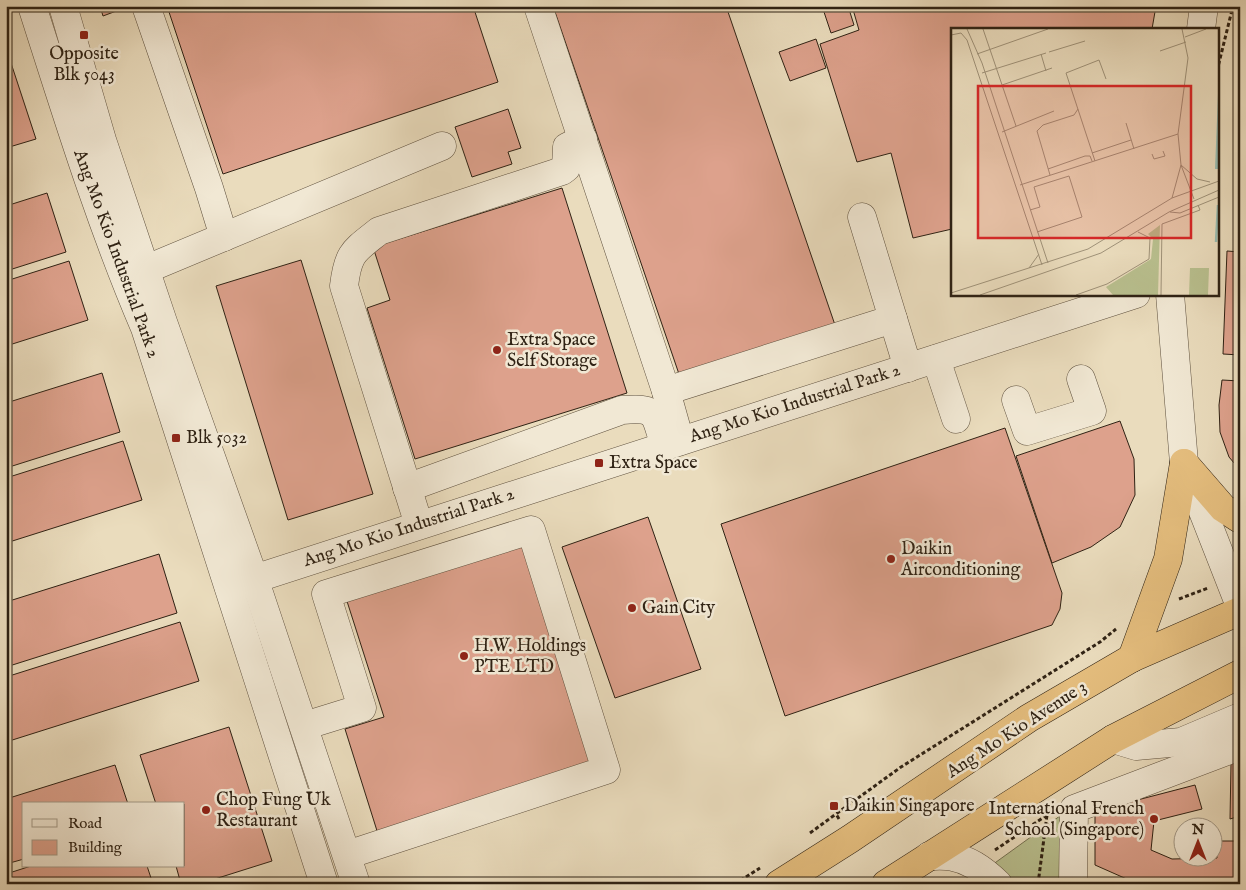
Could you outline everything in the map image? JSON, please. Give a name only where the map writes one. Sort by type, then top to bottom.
[{"type":"highway","points":[[1184,463],[1223,508],[1240,519]]},
{"type":"highway","points":[[1132,658],[1168,559],[1184,463]]},
{"type":"highway","name":"Ang Mo Kio Avenue 3","points":[[779,884],[850,839],[1029,718],[1132,658],[1240,611]]},
{"type":"highway","points":[[886,884],[1113,739],[1240,674]]},
{"type":"street","name":"Ang Mo Kio Industrial Park 2","points":[[32,6],[93,154],[154,325],[215,506],[229,588],[324,884]]},
{"type":"street","name":"Ang Mo Kio Industrial Park 2","points":[[63,6],[93,154]]},
{"type":"street","points":[[146,6],[224,237]]},
{"type":"street","points":[[538,6],[666,391],[673,443]]},
{"type":"street","points":[[1201,28],[1204,6]]},
{"type":"street","points":[[419,525],[344,286],[347,265],[355,250],[379,231],[562,171],[566,168],[567,147],[583,139]]},
{"type":"street","points":[[135,274],[442,146]]},
{"type":"street","points":[[862,217],[908,368]]},
{"type":"street","name":"Ang Mo Kio Industrial Park 2","points":[[229,588],[254,578],[1133,295]]},
{"type":"street","points":[[1170,295],[1184,463],[1240,606]]},
{"type":"street","points":[[666,391],[893,319]]},
{"type":"street","points":[[936,359],[956,419]]},
{"type":"street","points":[[1016,400],[1027,431],[1083,414],[1092,411],[1081,380]]},
{"type":"street","points":[[407,488],[622,410],[642,408],[651,411],[673,443]]},
{"type":"street","name":"Ang Mo Kio Industrial Park 2","points":[[215,506],[254,578],[356,884]]},
{"type":"street","points":[[304,726],[362,708],[326,594],[531,530],[606,770],[347,855]]},
{"type":"street","points":[[1113,739],[1136,746],[1181,742],[1240,717]]},
{"type":"street","points":[[1073,884],[1074,809],[1240,746]]},
{"type":"street","points":[[929,856],[953,857],[971,863],[998,884]]},
{"type":"path","points":[[1218,67],[1233,6]]},
{"type":"path","points":[[1177,599],[1230,580]]},
{"type":"path","points":[[901,767],[1100,642],[1116,629],[1120,621]]},
{"type":"path","points":[[1038,884],[1047,814]]},
{"type":"green space","points":[[1064,813],[1062,884],[1008,884],[992,865]]},
{"type":"building","points":[[100,6],[118,6],[119,10],[103,16]]},
{"type":"building","points":[[167,6],[473,6],[498,82],[223,174]]},
{"type":"building","points":[[553,6],[726,6],[835,325],[680,377]]},
{"type":"building","points":[[822,6],[848,6],[854,25],[831,33]]},
{"type":"building","points":[[852,6],[1156,6],[1152,28],[951,28],[951,229],[913,238],[891,153],[857,162],[820,44],[859,30]]},
{"type":"building","points":[[816,39],[826,68],[790,81],[779,52]]},
{"type":"building","points":[[10,60],[36,139],[6,148],[6,61]]},
{"type":"building","points":[[508,109],[521,148],[508,152],[512,164],[472,177],[455,127]]},
{"type":"building","name":"Extra Space Self Storage","points":[[562,188],[627,393],[415,459],[367,308],[390,300],[373,247]]},
{"type":"building","points":[[47,193],[66,252],[6,271],[6,206]]},
{"type":"building","points":[[1227,251],[1240,252],[1240,355],[1223,354]]},
{"type":"building","points":[[301,260],[373,494],[288,520],[216,286]]},
{"type":"building","points":[[69,261],[88,320],[6,346],[6,281]]},
{"type":"building","points":[[102,373],[120,432],[6,468],[6,403]]},
{"type":"building","points":[[1222,380],[1240,381],[1240,470],[1229,457],[1220,432],[1219,405]]},
{"type":"building","points":[[1120,421],[1134,459],[1135,495],[1120,527],[1091,547],[1052,563],[1016,456]]},
{"type":"building","name":"Daikin Airconditioning","points":[[1005,428],[1062,593],[1060,609],[1052,625],[785,716],[721,524]]},
{"type":"building","points":[[123,441],[142,500],[6,543],[6,478]]},
{"type":"building","name":"Gain City","points":[[648,517],[701,669],[615,698],[562,547]]},
{"type":"building","name":"H.W. Holdings PTE LTD","points":[[526,538],[598,765],[378,834],[345,729],[384,717],[345,595]]},
{"type":"building","points":[[159,554],[177,613],[6,667],[6,602]]},
{"type":"building","points":[[180,622],[199,681],[6,742],[6,677]]},
{"type":"building","points":[[229,727],[272,861],[199,884],[181,884],[177,868],[185,868],[185,802],[155,802],[140,755]]},
{"type":"building","points":[[1240,761],[1240,816],[1230,819],[1231,764]]},
{"type":"building","points":[[115,765],[127,802],[22,802],[22,860],[6,864],[6,799]]},
{"type":"building","points":[[1195,785],[1202,809],[1154,821],[1151,850],[1174,859],[1174,868],[1224,868],[1224,841],[1240,841],[1240,884],[1138,884],[1095,865],[1095,811]]},
{"type":"building","points":[[25,868],[148,868],[153,884],[6,884],[6,874]]},
{"type":"place","name":"Opposite Blk 5043","points":[[84,35]]},
{"type":"place","name":"Extra Space Self Storage","points":[[497,350]]},
{"type":"place","name":"Blk 5032","points":[[176,438]]},
{"type":"place","name":"Extra Space","points":[[599,463]]},
{"type":"place","name":"Daikin Airconditioning","points":[[891,559]]},
{"type":"place","name":"Gain City","points":[[632,608]]},
{"type":"place","name":"H.W. Holdings PTE LTD","points":[[464,656]]},
{"type":"place","name":"Daikin Singapore","points":[[834,806]]},
{"type":"place","name":"Chop Fung Uk Restaurant","points":[[206,810]]},
{"type":"place","name":"International French School (Singapore)","points":[[1154,819]]}]
